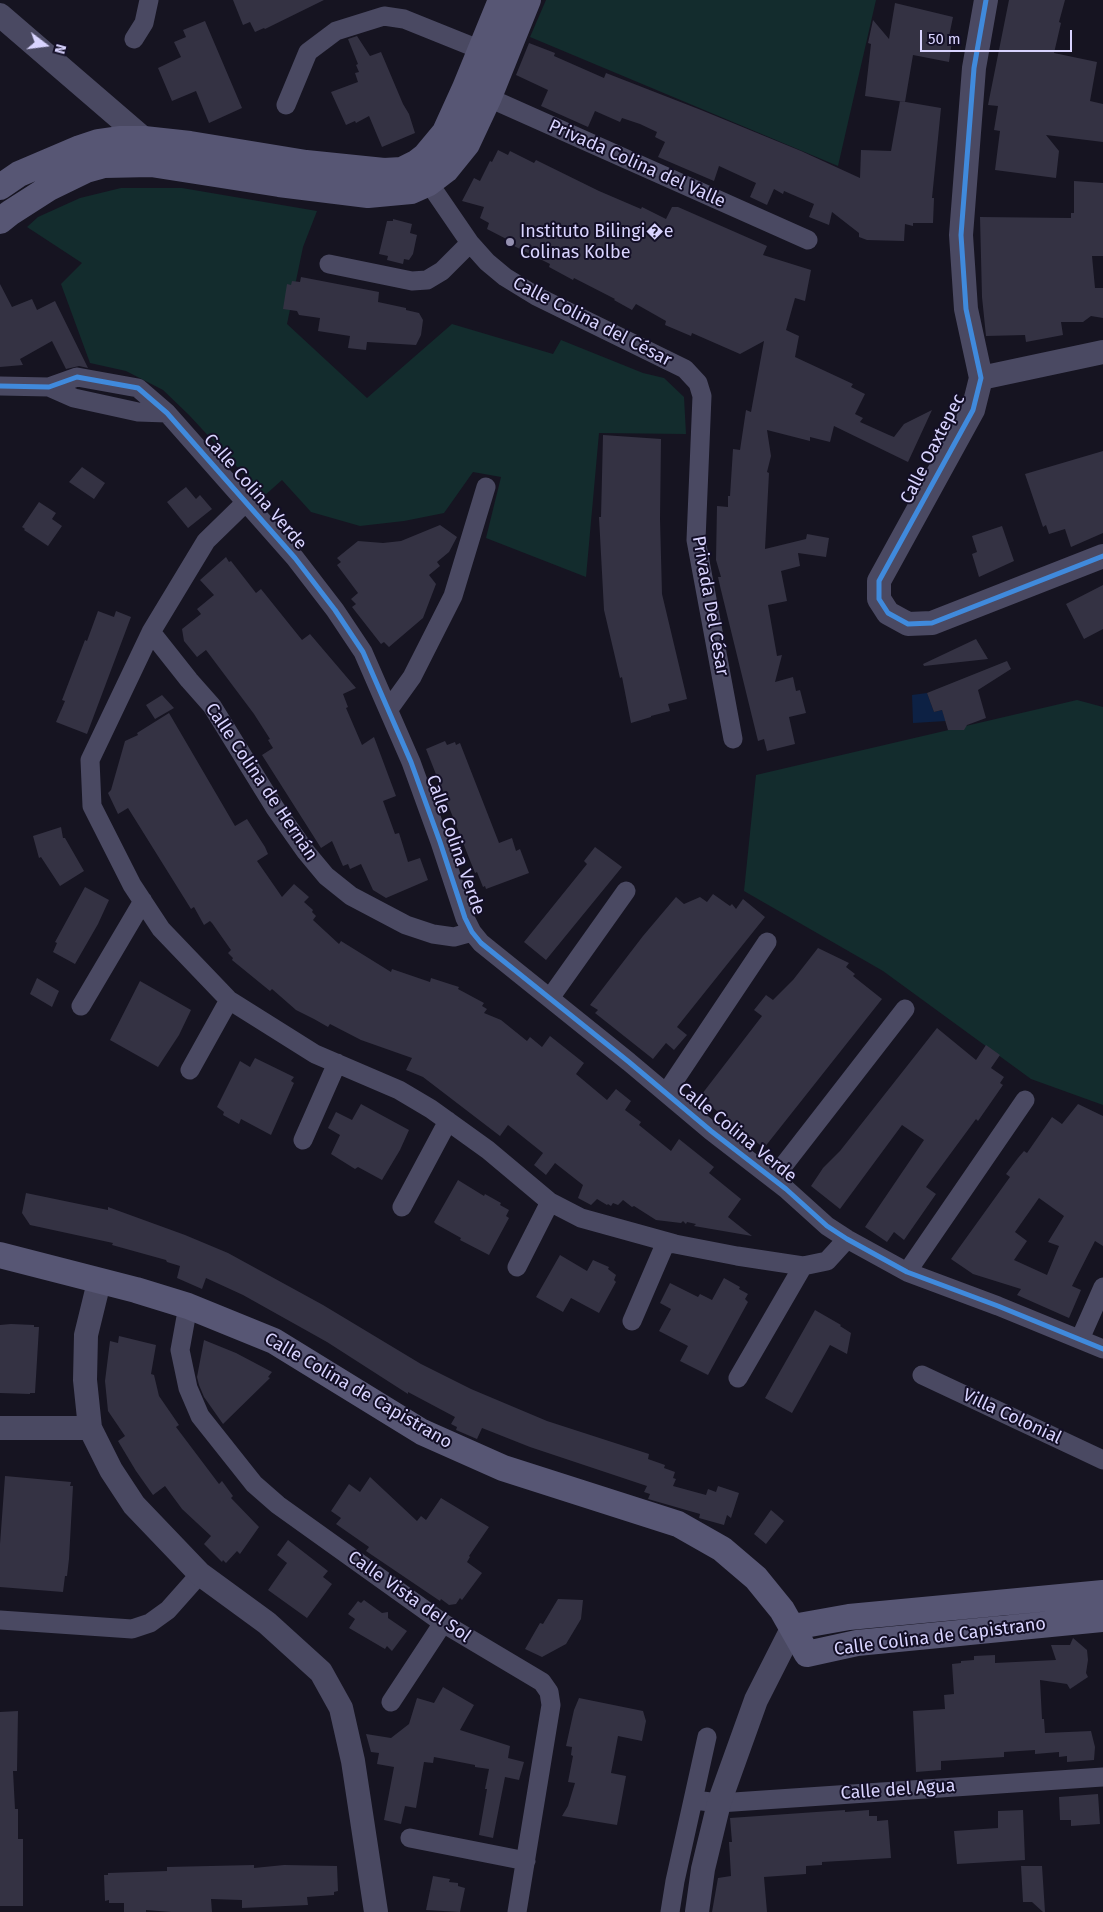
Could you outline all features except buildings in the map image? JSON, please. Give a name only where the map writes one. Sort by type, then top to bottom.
[{"type":"main road","points":[[0,187],[18,174],[80,148],[112,140],[144,139],[190,144],[306,163],[384,171],[402,170],[423,173],[446,170],[467,144],[477,93],[481,50],[500,0]]},
{"type":"main road","points":[[477,93],[504,59],[528,0]]},
{"type":"main road","points":[[0,221],[49,188],[86,170],[104,165],[151,164],[280,184],[368,195],[411,191],[423,173]]},
{"type":"main road","name":"Calle Colina de Capistrano","points":[[0,1255],[136,1290],[188,1306],[274,1341],[422,1432],[503,1468],[678,1524],[722,1549],[756,1578],[794,1627],[807,1654],[858,1643],[1103,1619]]},
{"type":"main road","name":"Calle Colina de Capistrano","points":[[794,1627],[849,1617],[1103,1593]]},
{"type":"street","points":[[134,39],[144,23],[149,0]]},
{"type":"street","name":"Calle Oaxtepec","points":[[986,0],[974,68],[961,235],[966,310],[982,378],[973,410],[879,581],[880,599],[888,613],[908,624],[932,623],[1103,556]]},
{"type":"street","points":[[0,16],[144,139],[151,164]]},
{"type":"street","points":[[286,105],[308,52],[336,31],[384,16],[404,19],[504,59]]},
{"type":"street","name":"Privada Colina del Valle","points":[[477,93],[808,240]]},
{"type":"street","name":"Calle Colina del César","points":[[423,173],[470,243],[487,262],[505,277],[536,296],[685,370],[698,383]]},
{"type":"street","points":[[330,264],[412,281],[427,280],[442,271],[470,243]]},
{"type":"street","points":[[982,378],[1103,352]]},
{"type":"street","name":"Calle Colina Verde","points":[[0,386],[49,387],[77,377],[138,388],[167,413],[295,558],[364,652],[411,762],[465,918],[472,932],[481,943],[773,1179],[827,1226],[847,1240],[907,1272],[1103,1349]]},
{"type":"street","name":"Privada Del César","points":[[698,383],[702,396],[696,540],[733,739]]},
{"type":"street","points":[[389,710],[412,677],[453,596],[486,487]]},
{"type":"street","points":[[246,502],[206,541],[152,632],[90,760],[92,806],[132,884],[161,929],[229,1000],[314,1054],[399,1090],[431,1109],[488,1150],[550,1202],[581,1218],[666,1242],[737,1256],[804,1266],[827,1261],[847,1240]]},
{"type":"street","name":"Calle Colina de Hernán","points":[[152,632],[212,706],[275,808],[306,852],[326,876],[351,896],[406,925],[433,934],[454,937],[472,932]]},
{"type":"street","points":[[550,998],[626,891]]},
{"type":"street","points":[[81,1006],[143,901]]},
{"type":"street","points":[[666,1093],[767,942]]},
{"type":"street","points":[[190,1070],[229,1000]]},
{"type":"street","points":[[773,1179],[904,1009]]},
{"type":"street","points":[[303,1140],[337,1063]]},
{"type":"street","points":[[907,1272],[1025,1100]]},
{"type":"street","points":[[402,1207],[448,1121]]},
{"type":"street","points":[[517,1267],[550,1202]]},
{"type":"street","points":[[632,1322],[666,1242]]},
{"type":"street","points":[[738,1378],[804,1266]]},
{"type":"street","points":[[100,1282],[86,1335],[85,1380],[90,1428],[110,1470],[134,1505],[200,1574],[267,1623],[321,1672],[341,1708],[353,1761],[376,1912]]},
{"type":"street","points":[[1080,1339],[1103,1287]]},
{"type":"street","name":"Calle Vista del Sol","points":[[188,1306],[180,1350],[188,1388],[200,1416],[254,1484],[278,1504],[443,1623],[542,1682],[549,1692],[551,1705],[517,1912]]},
{"type":"street","name":"Villa Colonial","points":[[922,1375],[1103,1460]]},
{"type":"street","points":[[0,1428],[90,1428]]},
{"type":"street","points":[[0,1620],[132,1629],[150,1623],[168,1610],[200,1574]]},
{"type":"street","points":[[392,1702],[443,1623]]},
{"type":"street","points":[[697,1912],[703,1869],[719,1803],[756,1700],[794,1627]]},
{"type":"street","points":[[778,1658],[807,1654]]},
{"type":"street","points":[[670,1912],[675,1881],[707,1737]]},
{"type":"street","name":"Calle del Agua","points":[[694,1800],[719,1803],[1103,1777]]},
{"type":"street","points":[[410,1838],[526,1861]]},
{"type":"green space","points":[[546,0],[876,0],[838,166],[530,37]]},
{"type":"green space","points":[[121,188],[182,188],[317,211],[303,247],[287,324],[367,398],[452,324],[553,354],[561,340],[643,373],[664,378],[684,397],[686,434],[599,433],[586,577],[486,538],[501,477],[473,472],[444,513],[404,521],[360,526],[311,512],[282,480],[264,496],[189,415],[163,390],[126,371],[90,363],[61,284],[82,263],[27,227],[38,217],[80,198]]},
{"type":"green space","points":[[1077,700],[1103,707],[1103,1105],[1031,1079],[883,971],[744,891],[756,775]]},
{"type":"water","points":[[927,693],[934,712],[942,710],[946,721],[913,723],[912,695]]},
{"type":"cycle path","points":[[986,0],[974,68],[961,235],[966,309],[981,378],[973,410],[879,581],[879,599],[888,613],[908,624],[932,623],[1103,556]]},
{"type":"cycle path","points":[[0,386],[49,387],[77,377],[138,388],[167,413],[295,558],[335,610],[363,652],[411,762],[465,918],[472,932],[481,943],[629,1062],[711,1131],[786,1189],[827,1226],[907,1272],[998,1306],[1103,1349]]},
{"type":"place","name":"Instituto Bilingi�e Colinas Kolbe","points":[[510,242]]}]
